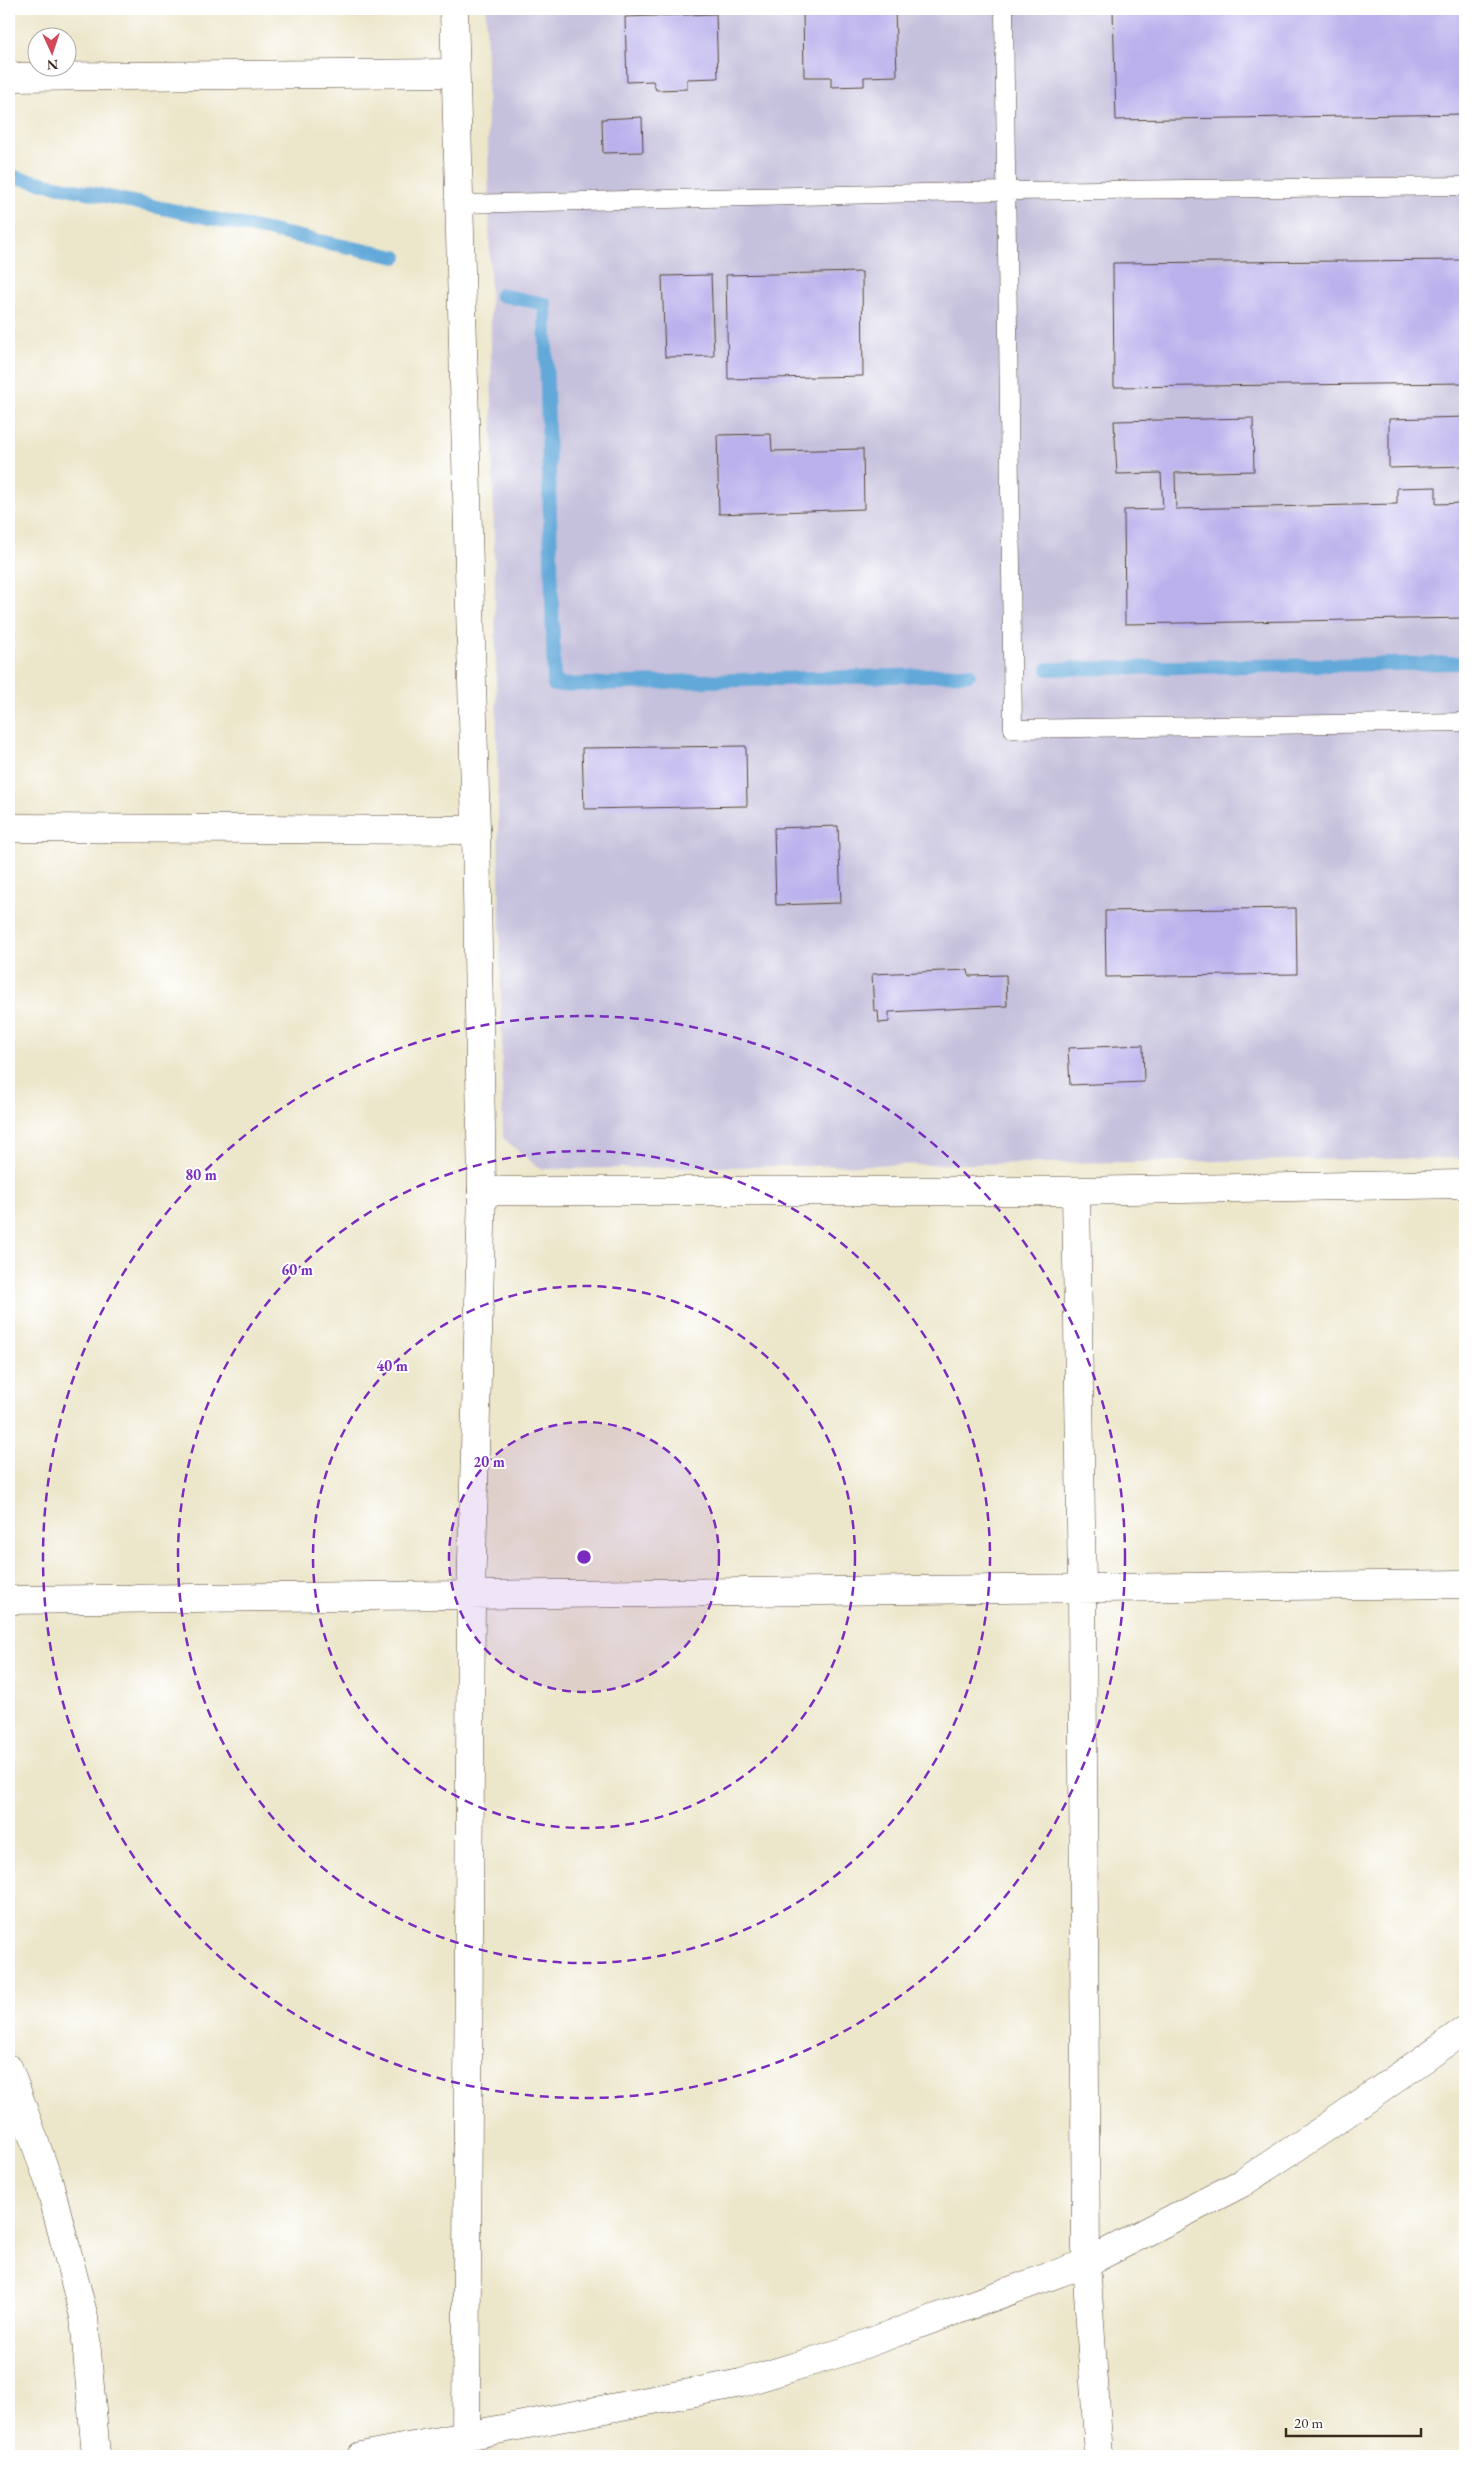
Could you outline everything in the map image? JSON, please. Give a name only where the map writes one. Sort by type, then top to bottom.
[{"type":"street","points":[[454,9],[476,830],[482,1191],[471,1596],[466,2437]]},
{"type":"street","points":[[9,77],[455,73]]},
{"type":"street","points":[[9,828],[476,830]]},
{"type":"street","points":[[482,1191],[1076,1191],[1465,1184]]},
{"type":"street","points":[[1076,1191],[1082,1589],[1086,2263],[1099,2456]]},
{"type":"street","points":[[9,1600],[1465,1584]]},
{"type":"street","points":[[360,2456],[741,2383],[843,2352],[1086,2263],[1242,2183],[1324,2129],[1465,2030]]},
{"type":"street","points":[[9,2069],[49,2182],[84,2317],[96,2456]]},
{"type":"lane","points":[[1004,9],[1013,729],[1465,722]]},
{"type":"lane","points":[[458,204],[1007,191],[1465,186]]},
{"type":"shaded area","points":[[486,9],[1465,9],[1465,1158],[540,1169],[503,1138]]},
{"type":"building","points":[[803,9],[895,9],[897,76],[864,77],[864,86],[831,87],[831,77],[804,77]]},
{"type":"building","points":[[1113,9],[1465,9],[1465,114],[1116,120]]},
{"type":"building","points":[[716,14],[718,78],[687,79],[687,89],[656,90],[653,81],[627,82],[625,17]]},
{"type":"building","points":[[642,117],[643,152],[603,153],[602,119]]},
{"type":"building","points":[[1465,260],[1465,383],[1114,387],[1113,263]]},
{"type":"building","points":[[862,272],[863,376],[728,379],[726,275]]},
{"type":"building","points":[[711,275],[714,356],[665,357],[662,276]]},
{"type":"building","points":[[1465,417],[1465,466],[1389,468],[1389,419]]},
{"type":"building","points":[[1253,418],[1254,471],[1175,473],[1176,509],[1397,504],[1397,488],[1436,487],[1436,504],[1465,503],[1465,618],[1125,624],[1124,510],[1163,509],[1161,473],[1117,474],[1114,421]]},
{"type":"building","points":[[771,434],[772,451],[863,449],[864,509],[719,514],[717,435]]},
{"type":"building","points":[[746,746],[747,806],[584,809],[582,748]]},
{"type":"building","points":[[838,826],[841,903],[776,905],[774,828]]},
{"type":"building","points":[[1296,908],[1297,974],[1106,977],[1105,911]]},
{"type":"building","points":[[968,970],[969,976],[1006,975],[1007,1006],[889,1012],[889,1022],[879,1023],[878,1011],[874,1011],[872,974]]},
{"type":"building","points":[[1143,1045],[1144,1082],[1070,1085],[1068,1048]]},
{"type":"waterway","points":[[9,176],[396,257]]},
{"type":"waterway","points":[[501,295],[545,304],[554,685],[969,674]]},
{"type":"waterway","points":[[1048,669],[1465,663]]}]
